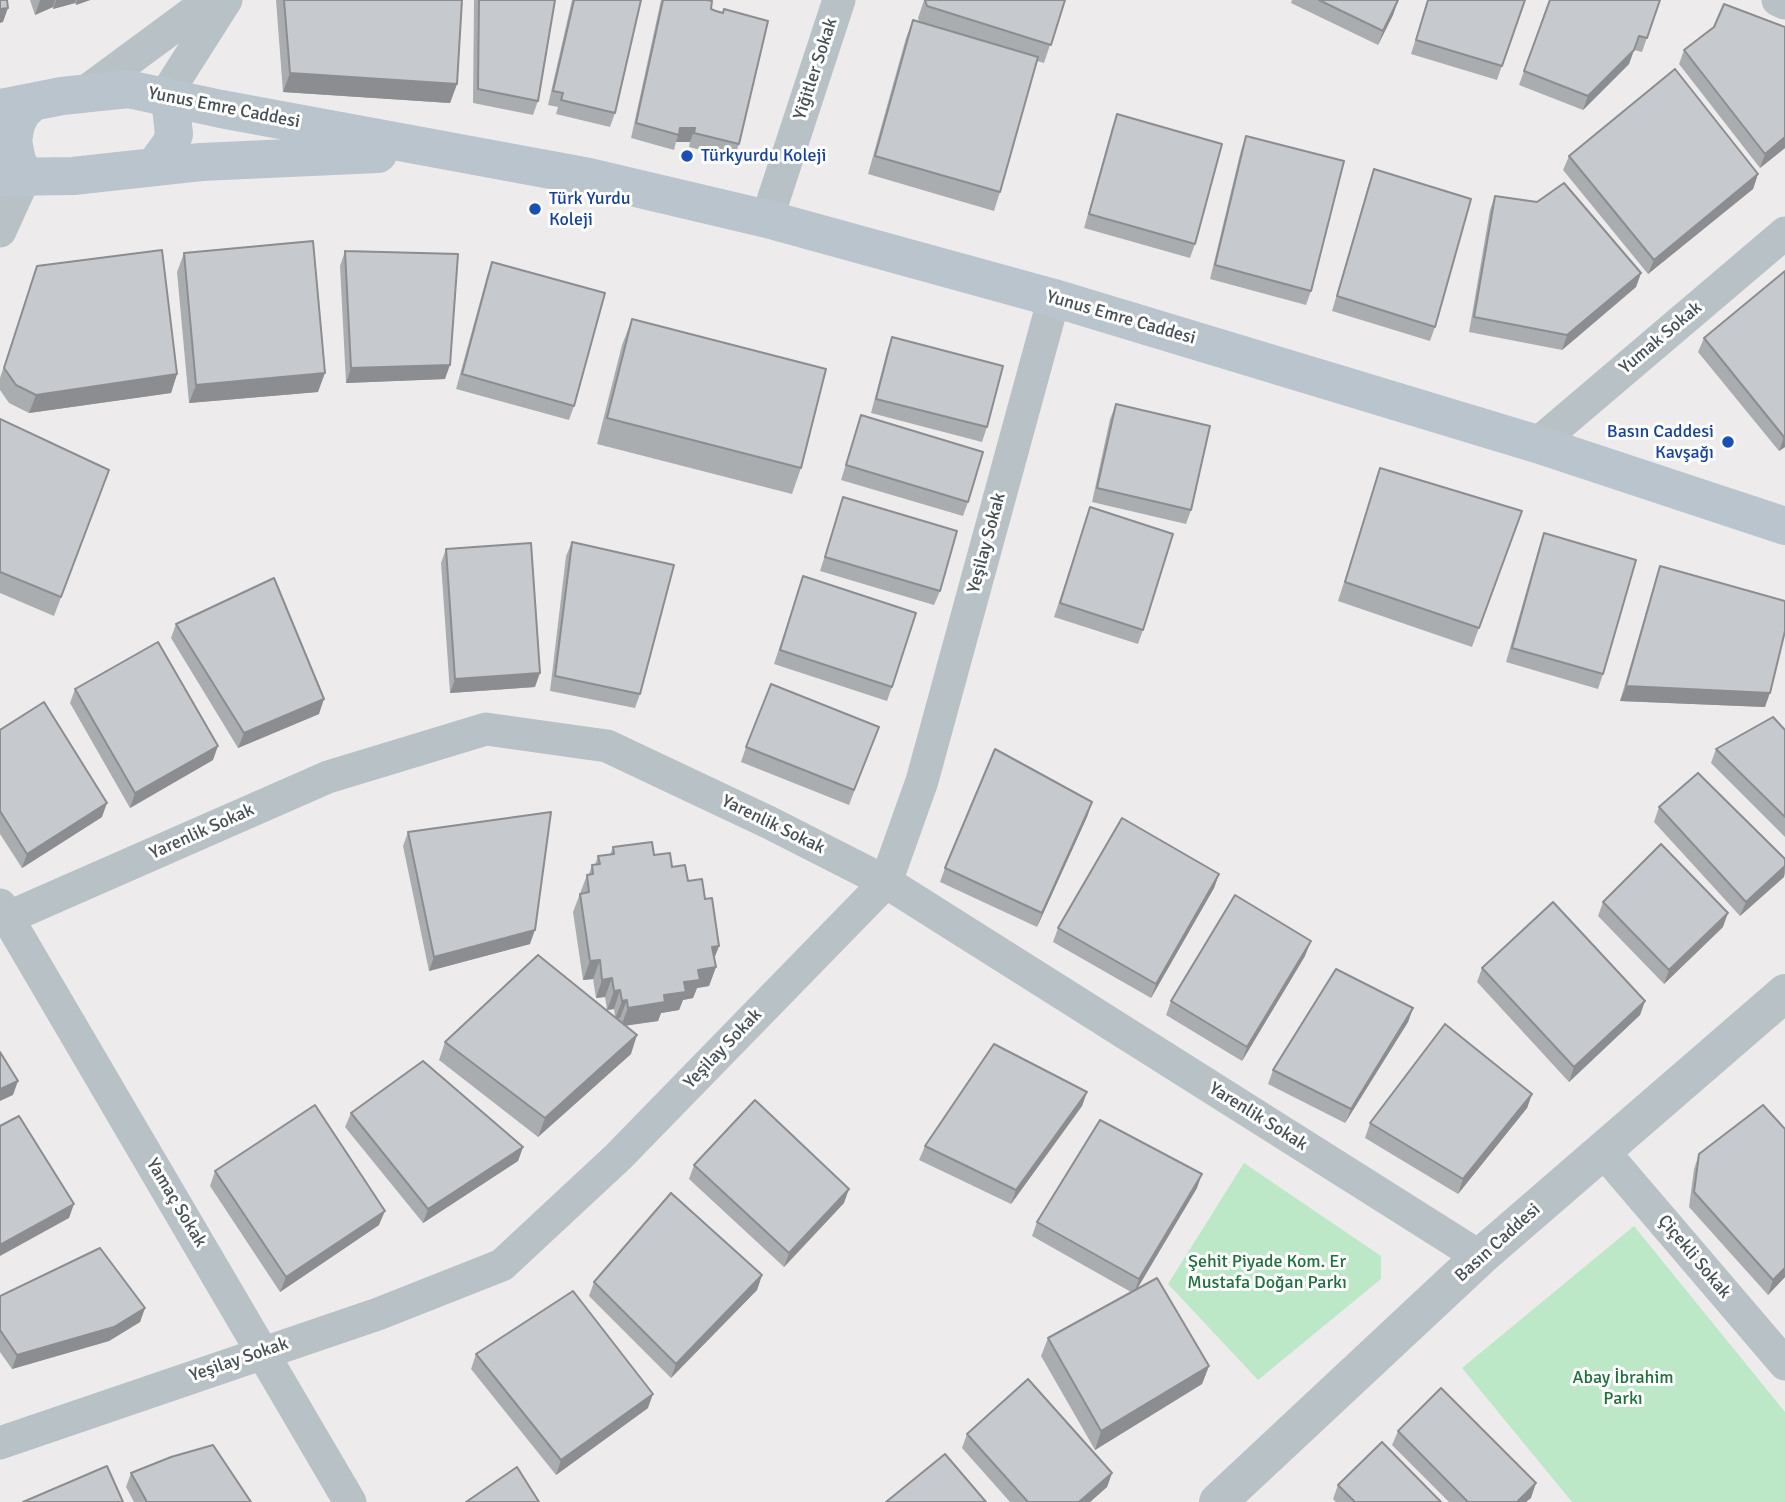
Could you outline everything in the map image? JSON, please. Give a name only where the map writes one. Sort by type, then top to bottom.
[{"type":"main road","name":"Yunus Emre Caddesi","points":[[17,105],[84,93],[128,89],[221,109],[589,177],[767,219],[1054,298],[1537,444],[1785,526]]},
{"type":"main road","points":[[155,166],[171,144],[173,134],[170,107],[165,96]]},
{"type":"main road","points":[[13,177],[16,161],[13,141],[16,124],[22,112],[17,105]]},
{"type":"main road","name":"Yunus Emre Caddesi","points":[[13,177],[73,176],[155,166],[447,151]]},
{"type":"street","points":[[84,93],[209,0]]},
{"type":"street","points":[[165,96],[226,0]]},
{"type":"street","name":"Yiğitler Sokak","points":[[767,219],[839,0]]},
{"type":"street","points":[[1778,0],[1785,3]]},
{"type":"street","points":[[0,231],[13,177]]},
{"type":"street","name":"Yumak Sokak","points":[[1537,444],[1785,233]]},
{"type":"street","name":"Yeşilay Sokak","points":[[0,1443],[263,1351],[378,1314],[502,1265],[618,1157],[886,882],[922,781],[1054,298]]},
{"type":"street","name":"Yarenlik Sokak","points":[[3,915],[328,777],[486,729],[607,746],[768,822],[886,882],[1480,1257]]},
{"type":"street","name":"Yamaç Sokak","points":[[3,915],[350,1502]]},
{"type":"street","name":"Basın Caddesi","points":[[1218,1502],[1480,1257],[1785,993]]},
{"type":"street","name":"Çiçekli Sokak","points":[[1603,1151],[1785,1364]]},
{"type":"green space","name":"Şehit Piyade Kom. Er Mustafa Doğan Parkı","points":[[1244,1163],[1381,1256],[1381,1279],[1258,1380],[1168,1284]]},
{"type":"green space","name":"Abay İbrahim Parkı","points":[[1634,1226],[1785,1412],[1785,1502],[1572,1502],[1462,1368]]},
{"type":"building","points":[[0,0],[7,0],[8,8],[0,9]]},
{"type":"building","points":[[284,0],[462,0],[457,84],[290,73]]},
{"type":"building","points":[[479,0],[555,0],[538,101],[478,89]]},
{"type":"building","points":[[574,0],[641,0],[615,113],[561,100],[563,93],[553,91]]},
{"type":"building","points":[[663,0],[712,1],[711,9],[716,11],[723,13],[724,9],[768,21],[739,144],[694,133],[695,128],[680,128],[679,135],[636,123]]},
{"type":"building","points":[[925,0],[1065,0],[1051,45],[927,6]]},
{"type":"building","points":[[1319,0],[1398,0],[1383,31]]},
{"type":"building","points":[[1428,0],[1525,0],[1502,66],[1416,40]]},
{"type":"building","points":[[1550,0],[1660,0],[1647,38],[1639,36],[1634,50],[1588,96],[1524,71]]},
{"type":"building","points":[[1724,4],[1785,27],[1785,137],[1765,154],[1684,50],[1714,27]]},
{"type":"building","points":[[913,20],[1038,57],[1000,192],[875,156]]},
{"type":"building","points":[[1675,69],[1758,174],[1654,260],[1569,156]]},
{"type":"building","points":[[1117,114],[1222,144],[1195,244],[1089,214]]},
{"type":"building","points":[[1246,136],[1344,161],[1311,291],[1215,265]]},
{"type":"building","points":[[1374,169],[1471,199],[1435,327],[1337,296]]},
{"type":"building","points":[[1564,183],[1641,273],[1567,335],[1474,317],[1495,196],[1537,202]]},
{"type":"building","points":[[313,241],[325,373],[196,385],[184,253]]},
{"type":"building","points":[[162,250],[177,374],[36,395],[16,385],[4,368],[37,266]]},
{"type":"building","points":[[345,251],[458,254],[450,365],[351,368]]},
{"type":"building","points":[[492,262],[605,293],[574,406],[462,374]]},
{"type":"building","points":[[1785,271],[1785,437],[1784,437],[1704,338]]},
{"type":"building","points":[[632,319],[826,369],[801,468],[607,418]]},
{"type":"building","points":[[892,337],[1003,366],[987,427],[876,399]]},
{"type":"building","points":[[1116,404],[1210,426],[1191,510],[1097,488]]},
{"type":"building","points":[[861,415],[983,452],[968,502],[846,465]]},
{"type":"building","points":[[0,419],[109,470],[61,597],[0,572]]},
{"type":"building","points":[[1380,468],[1522,511],[1479,628],[1345,582]]},
{"type":"building","points":[[843,497],[957,531],[940,591],[825,557]]},
{"type":"building","points":[[1090,507],[1173,534],[1143,630],[1060,603]]},
{"type":"building","points":[[1544,533],[1636,560],[1603,674],[1512,648]]},
{"type":"building","points":[[572,542],[674,565],[640,694],[555,676]]},
{"type":"building","points":[[531,543],[540,673],[455,679],[446,549]]},
{"type":"building","points":[[1660,566],[1785,601],[1785,631],[1770,693],[1626,686]]},
{"type":"building","points":[[803,576],[916,613],[892,687],[780,650]]},
{"type":"building","points":[[274,578],[324,699],[244,733],[176,624]]},
{"type":"building","points":[[158,642],[218,746],[135,793],[75,689]]},
{"type":"building","points":[[771,684],[879,727],[854,790],[746,747]]},
{"type":"building","points":[[44,702],[107,803],[27,854],[0,811],[0,730]]},
{"type":"building","points":[[1773,717],[1785,730],[1785,817],[1716,749]]},
{"type":"building","points":[[995,749],[1092,802],[1042,913],[945,868]]},
{"type":"building","points":[[1698,773],[1785,859],[1785,866],[1746,902],[1659,807]]},
{"type":"building","points":[[551,812],[535,930],[434,957],[408,832]]},
{"type":"building","points":[[1122,818],[1219,874],[1156,984],[1058,928]]},
{"type":"building","points":[[652,842],[654,855],[670,853],[672,867],[685,865],[688,881],[702,879],[705,899],[712,898],[719,946],[712,947],[716,967],[698,970],[700,980],[684,982],[686,992],[664,995],[665,1002],[628,1008],[627,1000],[622,1001],[620,990],[614,991],[612,978],[602,980],[600,960],[590,961],[580,894],[589,892],[587,875],[593,874],[592,865],[600,864],[598,856],[614,854],[613,847]]},
{"type":"building","points":[[1661,844],[1728,913],[1669,970],[1603,902]]},
{"type":"building","points":[[1235,895],[1311,941],[1247,1047],[1171,1001]]},
{"type":"building","points":[[1553,902],[1645,1001],[1574,1067],[1482,968]]},
{"type":"building","points":[[538,955],[637,1035],[545,1118],[445,1042]]},
{"type":"building","points":[[1336,969],[1413,1008],[1351,1109],[1273,1070]]},
{"type":"building","points":[[1445,1024],[1532,1094],[1463,1179],[1370,1123]]},
{"type":"building","points":[[994,1044],[1087,1092],[1016,1190],[925,1146]]},
{"type":"building","points":[[0,1052],[18,1081],[0,1089]]},
{"type":"building","points":[[423,1061],[523,1147],[428,1209],[351,1113]]},
{"type":"building","points":[[755,1100],[849,1189],[789,1253],[694,1165]]},
{"type":"building","points":[[315,1105],[385,1211],[286,1277],[215,1171]]},
{"type":"building","points":[[1763,1105],[1785,1129],[1785,1268],[1773,1280],[1694,1192],[1699,1154]]},
{"type":"building","points":[[19,1116],[74,1204],[0,1245],[0,1126]]},
{"type":"building","points":[[1100,1120],[1202,1174],[1139,1279],[1037,1222]]},
{"type":"building","points":[[671,1193],[762,1275],[676,1364],[594,1282]]},
{"type":"building","points":[[100,1248],[145,1308],[114,1327],[17,1355],[0,1330],[0,1296]]},
{"type":"building","points":[[1157,1278],[1209,1366],[1101,1431],[1048,1338]]},
{"type":"building","points":[[573,1291],[653,1394],[561,1460],[476,1354]]},
{"type":"building","points":[[1028,1379],[1112,1473],[1079,1502],[1028,1502],[967,1434]]},
{"type":"building","points":[[1441,1388],[1536,1483],[1517,1502],[1468,1502],[1398,1431]]},
{"type":"building","points":[[1382,1442],[1441,1502],[1355,1502],[1338,1485]]},
{"type":"building","points":[[213,1445],[251,1502],[147,1502],[131,1473],[171,1457]]},
{"type":"building","points":[[945,1454],[986,1502],[886,1502]]},
{"type":"building","points":[[107,1466],[123,1502],[23,1502]]},
{"type":"building","points":[[517,1467],[539,1502],[466,1502]]},
{"type":"place","name":"Türkyurdu Koleji","points":[[687,156]]},
{"type":"place","name":"Türk Yurdu Koleji","points":[[535,209]]},
{"type":"place","name":"Basın Caddesi Kavşağı","points":[[1728,442]]}]
